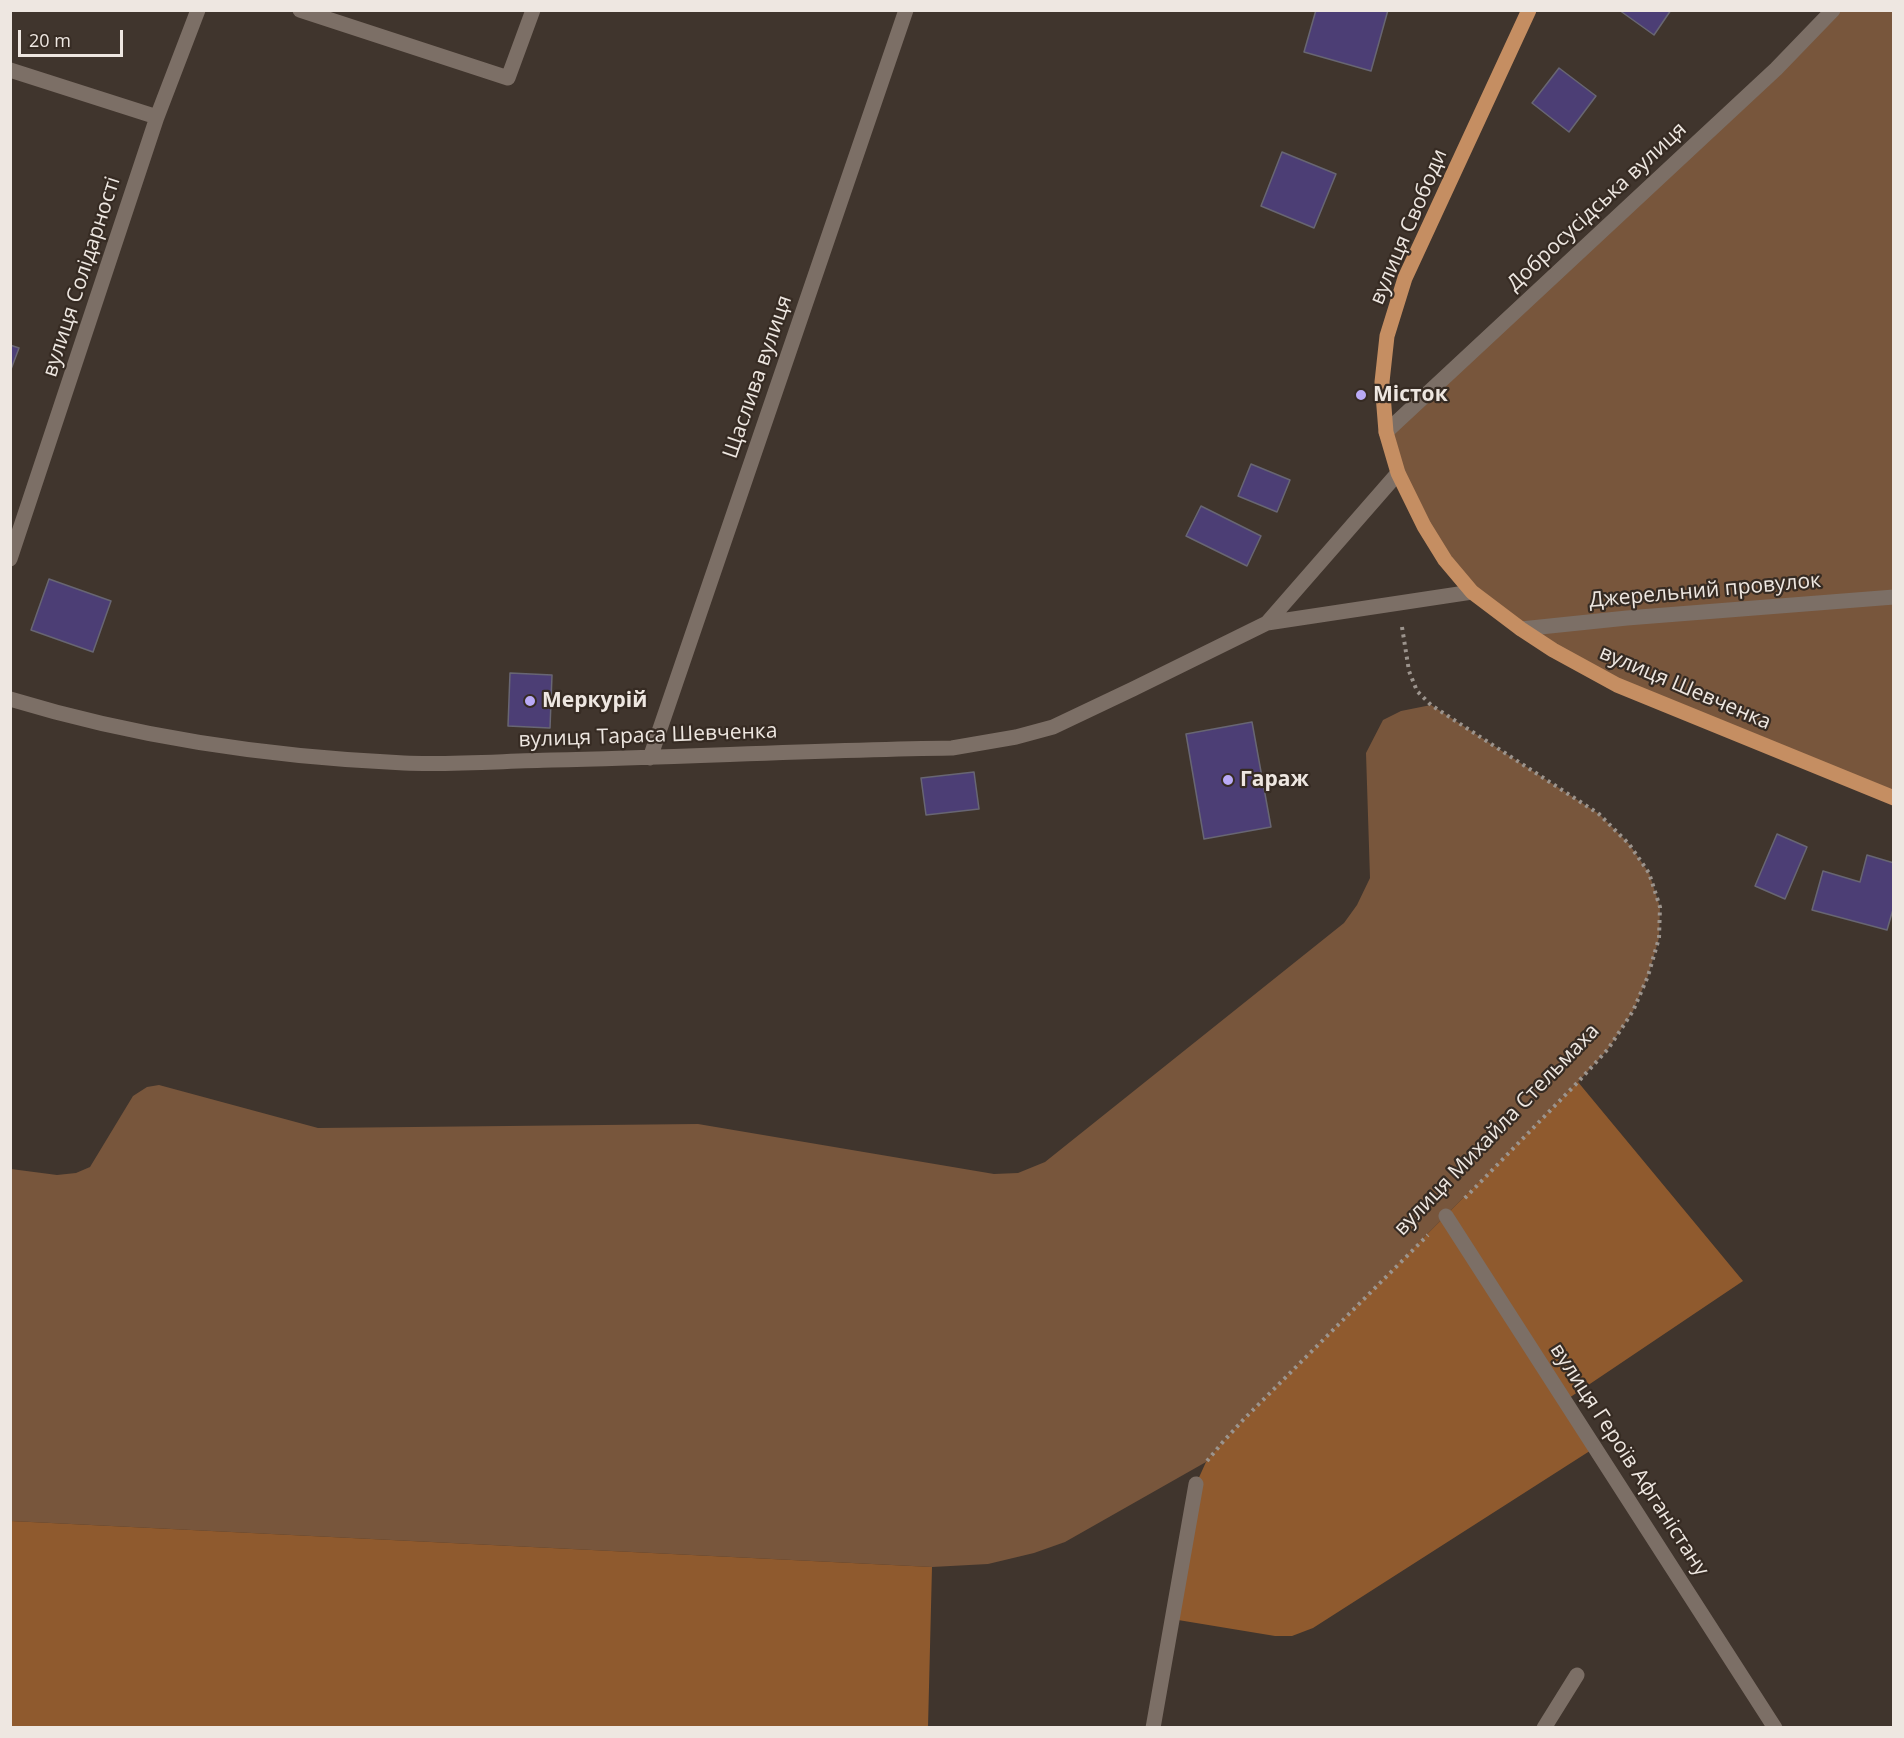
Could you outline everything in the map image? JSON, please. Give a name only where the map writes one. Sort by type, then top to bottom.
[{"type":"main road","name":"вулиця Свободи","points":[[1472,592],[1445,560],[1424,526],[1398,473],[1386,432],[1382,382],[1387,336],[1405,278],[1528,10]]},
{"type":"main road","name":"вулиця Шевченка","points":[[1472,592],[1553,650],[1617,685],[1893,798]]},
{"type":"street","name":"вулиця Солідарності","points":[[10,559],[157,117],[198,10]]},
{"type":"street","points":[[300,10],[508,78],[533,10]]},
{"type":"street","name":"Щаслива вулиця","points":[[650,758],[906,10]]},
{"type":"street","name":"Добросусідська вулиця","points":[[1386,432],[1776,69],[1833,10]]},
{"type":"street","points":[[10,70],[157,117]]},
{"type":"street","name":"вулиця Тараса Шевченка","points":[[1266,623],[1398,473]]},
{"type":"street","name":"вулиця Тараса Шевченка","points":[[10,699],[66,716],[129,730],[228,747],[300,756],[407,763],[952,748],[1016,737],[1053,727],[1266,623],[1472,592]]},
{"type":"street","name":"Джерельний провулок","points":[[1521,629],[1627,618],[1893,597]]},
{"type":"street","name":"вулиця Героїв Афганістану","points":[[1446,1216],[1775,1728]]},
{"type":"street","points":[[1153,1728],[1196,1484]]},
{"type":"street","points":[[1544,1728],[1576,1675]]},
{"type":"path","name":"вулиця Михайла Стельмаха","points":[[1196,1484],[1206,1462],[1222,1443],[1578,1082],[1608,1048],[1633,1011],[1648,976],[1659,938],[1660,907],[1649,873],[1629,844],[1599,814],[1431,705],[1417,691],[1409,671],[1398,603]]},
{"type":"shaded area","points":[[1833,11],[1893,11],[1893,798],[1643,697],[1521,629],[1445,560],[1386,432]]},
{"type":"shaded area","points":[[1431,705],[1599,814],[1629,844],[1649,873],[1660,907],[1659,938],[1648,976],[1633,1011],[1608,1049],[1578,1082],[1243,1420],[1206,1462],[1065,1542],[1034,1553],[988,1564],[932,1567],[11,1521],[11,1169],[57,1175],[76,1173],[90,1167],[133,1096],[147,1087],[159,1085],[318,1128],[698,1124],[994,1174],[1018,1173],[1045,1162],[1344,923],[1357,905],[1370,878],[1366,753],[1383,720],[1401,711]]},
{"type":"shaded area","points":[[1578,1082],[1743,1281],[1566,1400],[1596,1447],[1313,1628],[1292,1636],[1275,1636],[1172,1619],[1196,1484],[1206,1462],[1243,1420]]},
{"type":"shaded area","points":[[11,1521],[932,1567],[928,1727],[11,1727]]},
{"type":"building","points":[[1316,10],[1388,10],[1371,71],[1304,52]]},
{"type":"building","points":[[1619,10],[1671,10],[1654,35]]},
{"type":"building","points":[[1559,68],[1596,96],[1569,132],[1532,103]]},
{"type":"building","points":[[1282,152],[1336,174],[1314,228],[1261,206]]},
{"type":"building","points":[[10,345],[19,348],[10,372]]},
{"type":"building","points":[[1251,464],[1290,480],[1277,512],[1238,496]]},
{"type":"building","points":[[1201,506],[1261,536],[1247,566],[1186,536]]},
{"type":"building","points":[[49,579],[111,601],[93,652],[31,630]]},
{"type":"building","name":"Меркурій","points":[[510,673],[552,675],[550,728],[508,726]]},
{"type":"building","name":"Гараж","points":[[1252,722],[1271,827],[1204,839],[1186,734]]},
{"type":"building","points":[[974,772],[979,809],[926,815],[921,778]]},
{"type":"building","points":[[1777,834],[1807,847],[1785,899],[1755,886]]},
{"type":"building","points":[[1867,855],[1894,863],[1894,906],[1887,930],[1812,910],[1823,871],[1860,882]]},
{"type":"place","name":"Місток","points":[[1361,395]]},
{"type":"place","name":"Меркурій","points":[[530,701]]},
{"type":"place","name":"Гараж","points":[[1228,780]]}]
